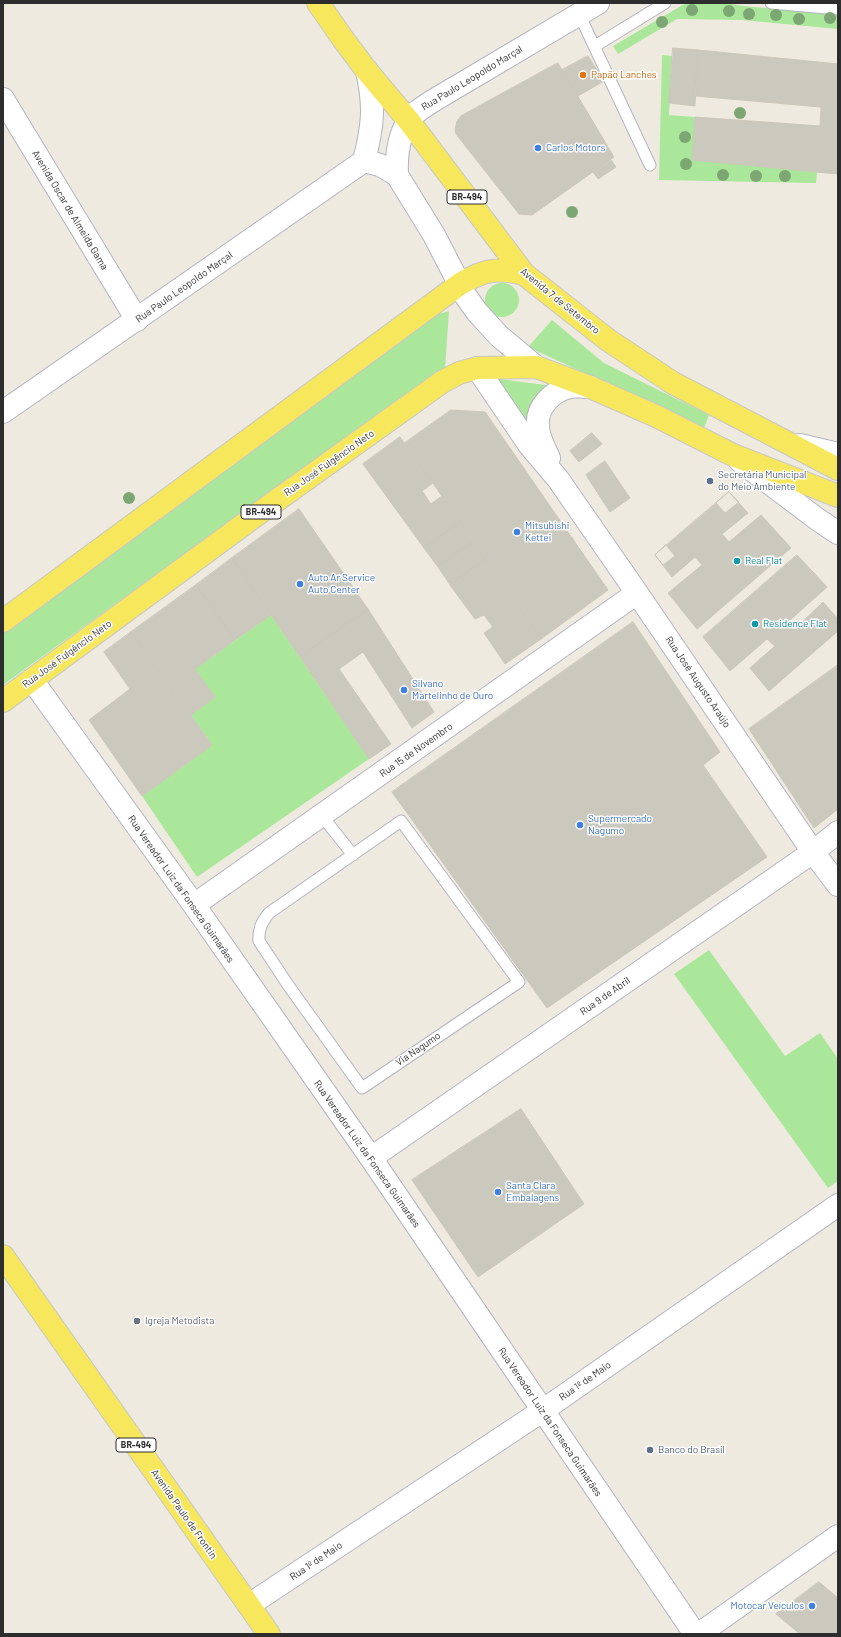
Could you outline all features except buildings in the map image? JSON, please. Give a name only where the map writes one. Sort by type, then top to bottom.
[{"type":"main road","name":"Avenida 7 de Setembro","points":[[318,3],[367,71],[409,121],[524,274],[608,340],[673,383],[838,469]]},
{"type":"main road","points":[[3,621],[460,284],[474,276],[493,270],[524,274]]},
{"type":"main road","points":[[536,367],[590,387],[656,416],[733,455],[838,496]]},
{"type":"main road","name":"Rua José Fulgêncio Neto","points":[[3,701],[266,508],[442,382],[459,373],[477,368],[536,367]]},
{"type":"main road","name":"Avenida Paulo de Frontin","points":[[4,1260],[269,1634]]},
{"type":"street","name":"Rua Paulo Leopoldo Marçal","points":[[397,175],[396,158],[402,135],[409,121],[415,114],[436,99],[598,3]]},
{"type":"street","points":[[367,71],[373,110],[364,161],[380,165],[397,175],[434,235],[460,284],[464,295],[476,312],[499,336],[536,367]]},
{"type":"street","name":"Avenida Oscar de Almeida Gama","points":[[3,100],[137,320]]},
{"type":"street","name":"Rua Paulo Leopoldo Marçal","points":[[3,412],[364,161]]},
{"type":"street","name":"Rua José Augusto Araújo","points":[[477,368],[535,453],[558,479],[813,852],[838,885]]},
{"type":"street","name":"Rua José Augusto Araújo","points":[[558,479],[540,439],[537,424],[538,416],[545,404],[554,394],[570,387],[590,387]]},
{"type":"street","name":"Avenida 7 de Setembro","points":[[784,441],[838,454]]},
{"type":"street","points":[[733,455],[817,519],[838,533]]},
{"type":"street","name":"Rua 15 de Novembro","points":[[194,906],[637,593]]},
{"type":"street","name":"Rua Vereador Luiz da Fonseca Guimarães","points":[[32,680],[194,906],[371,1158],[695,1634]]},
{"type":"street","name":"Rua 9 de Abril","points":[[371,1158],[813,852],[838,832]]},
{"type":"street","name":"Rua 1º de Maio","points":[[249,1605],[542,1410],[838,1205]]},
{"type":"street","points":[[699,1634],[838,1536]]},
{"type":"lane","points":[[595,46],[666,3]]},
{"type":"lane","points":[[771,3],[838,9]]},
{"type":"lane","points":[[579,14],[650,165]]},
{"type":"lane","points":[[322,816],[353,855]]},
{"type":"lane","name":"Via Nagumo","points":[[401,821],[519,982],[362,1088],[288,985],[259,940],[258,935],[263,920],[269,913],[353,855],[401,821]]},
{"type":"green space","points":[[686,3],[725,3],[838,15],[838,29],[742,20],[677,19],[618,54],[613,46]]},
{"type":"green space","points":[[662,55],[672,56],[669,115],[695,117],[692,160],[817,172],[816,183],[659,180]]},
{"type":"green space","points":[[499,283],[505,283],[514,288],[518,294],[518,306],[514,312],[505,317],[499,317],[490,312],[485,303],[485,297],[490,288]]},
{"type":"green space","points":[[449,311],[445,369],[271,491],[3,685],[3,626],[428,317]]},
{"type":"green space","points":[[552,320],[604,363],[709,415],[704,428],[528,347]]},
{"type":"green space","points":[[492,378],[553,386],[532,433]]},
{"type":"green space","points":[[271,615],[369,759],[197,877],[142,796],[212,745],[191,715],[215,697],[195,669]]},
{"type":"green space","points":[[709,950],[785,1056],[820,1033],[838,1059],[838,1181],[828,1188],[674,974]]},
{"type":"place","name":"Papão Lanches","points":[[583,75]]},
{"type":"place","name":"Carlos Motors","points":[[538,148]]},
{"type":"place","name":"Secretária Municipal do Meio Ambiente","points":[[710,481]]},
{"type":"place","name":"Mitsubishi Kettei","points":[[517,532]]},
{"type":"place","name":"Real Flat","points":[[737,561]]},
{"type":"place","name":"Auto Ar Service Auto Center","points":[[300,584]]},
{"type":"place","name":"Residence Flat","points":[[755,624]]},
{"type":"place","name":"Silvano Martelinho de Ouro","points":[[404,690]]},
{"type":"place","name":"Supermercado Nagumo","points":[[580,825]]},
{"type":"place","name":"Santa Clara Embalagens","points":[[498,1192]]},
{"type":"place","name":"Igreja Metodista","points":[[137,1321]]},
{"type":"place","name":"Banco do Brasil","points":[[650,1450]]},
{"type":"place","name":"Motocar Veículos","points":[[812,1606]]}]
